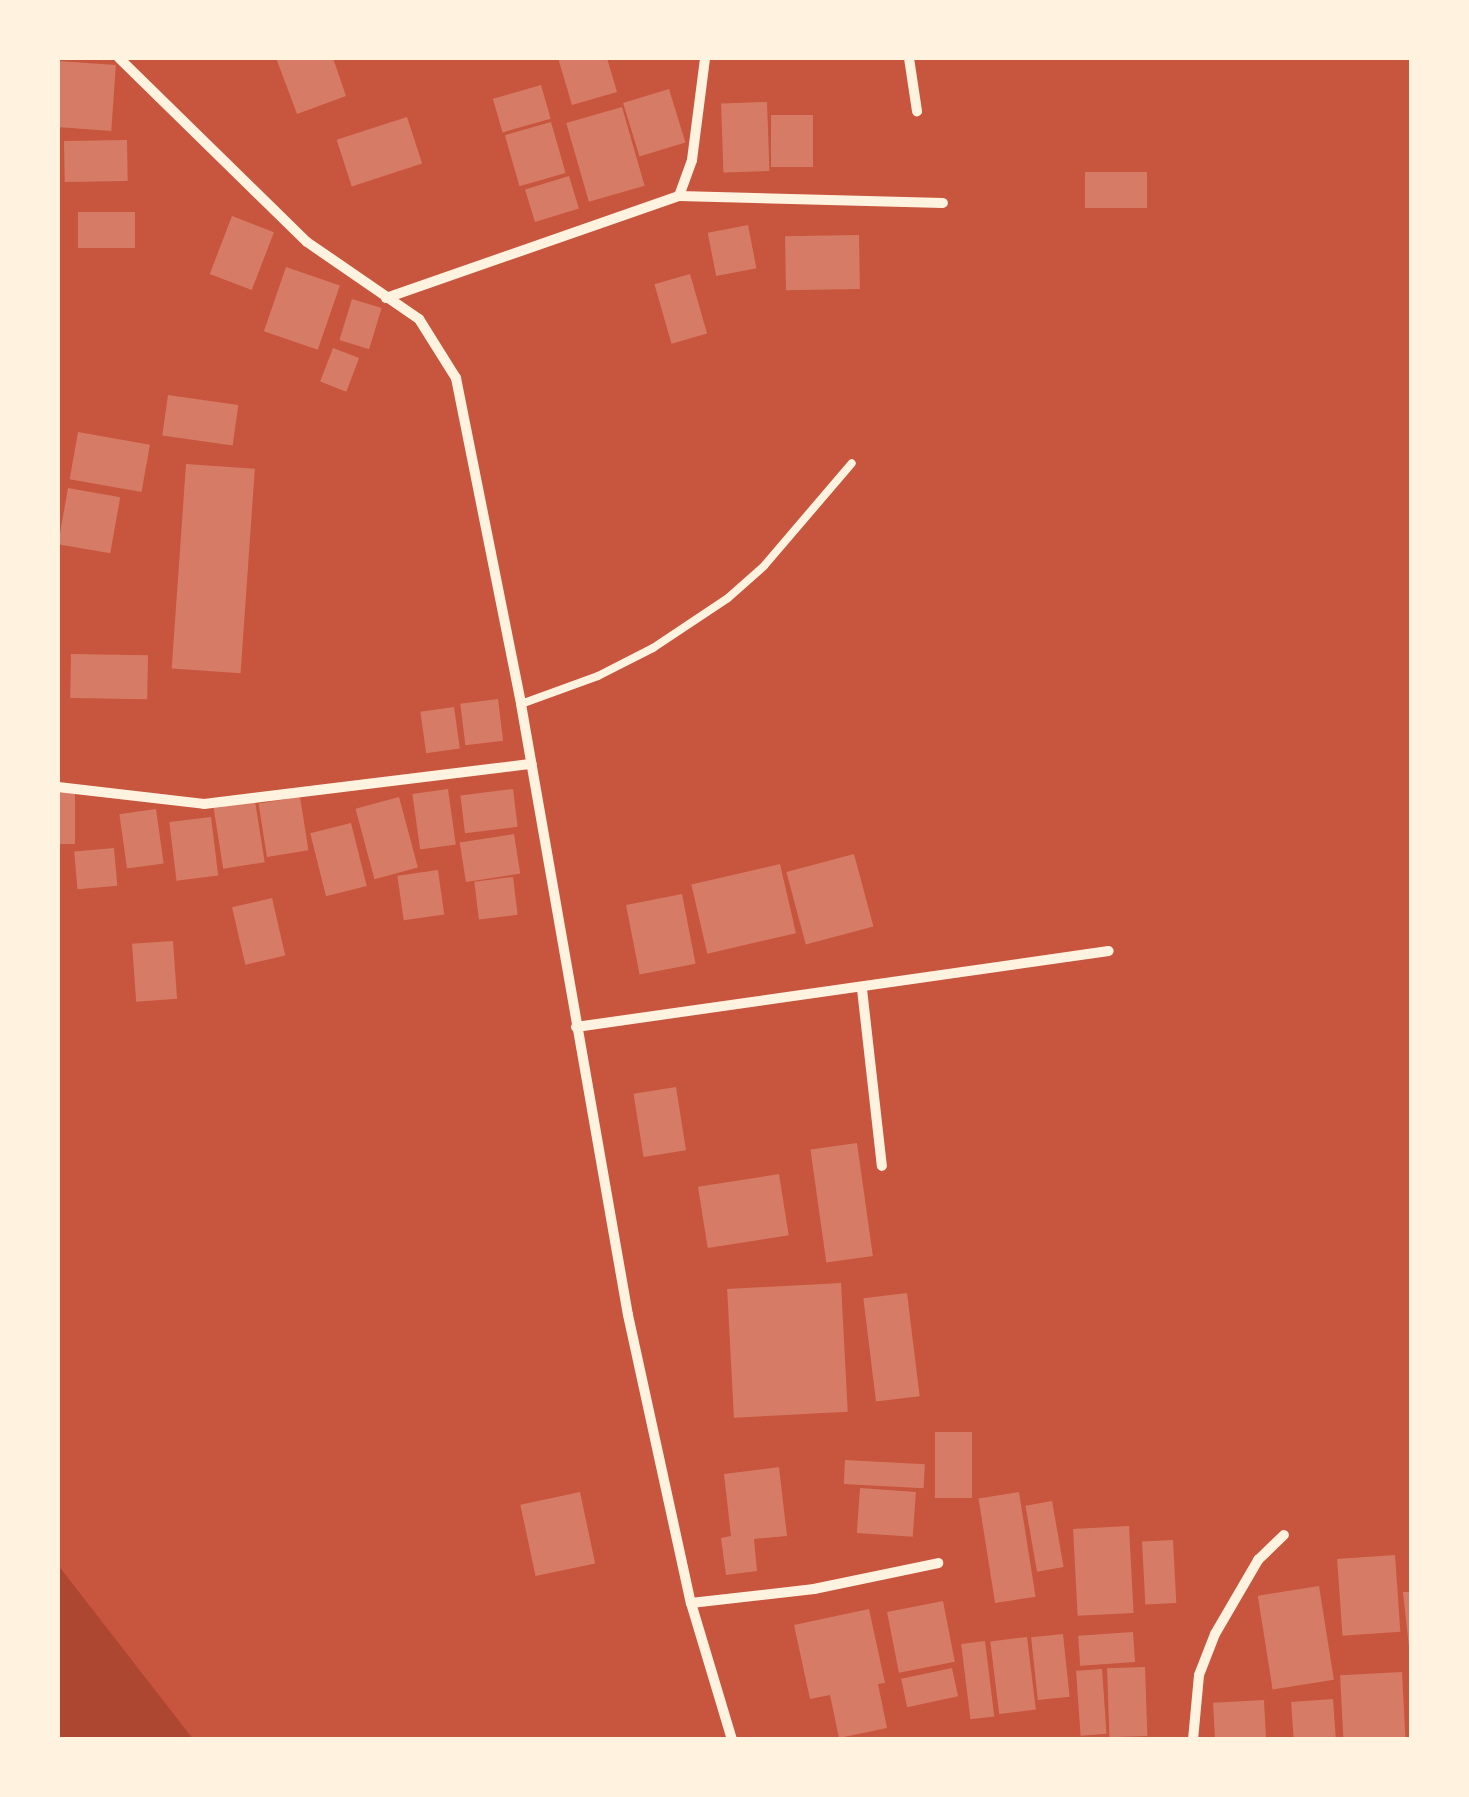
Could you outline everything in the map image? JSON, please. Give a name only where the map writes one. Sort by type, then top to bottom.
[{"type":"street","points":[[118,58],[307,242],[419,319],[456,378],[521,704],[628,1316],[691,1604],[732,1740]]},
{"type":"street","points":[[679,196],[692,160],[705,58]]},
{"type":"street","points":[[909,58],[917,112]]},
{"type":"street","points":[[386,298],[679,196],[942,202]]},
{"type":"street","points":[[58,787],[204,804],[532,764]]},
{"type":"street","points":[[576,1027],[1109,951]]},
{"type":"street","points":[[862,988],[882,1166]]},
{"type":"street","points":[[1193,1740],[1199,1675],[1216,1634],[1258,1560],[1284,1536]]},
{"type":"street","points":[[691,1604],[814,1588],[938,1563]]},
{"type":"lane","points":[[521,704],[598,676],[653,648],[728,598],[764,566],[852,463]]},
{"type":"shaded area","points":[[58,1565],[193,1739],[58,1739]]},
{"type":"building","points":[[276,58],[333,58],[346,96],[297,114]]},
{"type":"building","points":[[558,58],[607,58],[617,92],[572,105]]},
{"type":"building","points":[[58,61],[116,65],[111,131],[58,127]]},
{"type":"building","points":[[541,85],[551,119],[503,132],[493,99]]},
{"type":"building","points":[[669,89],[685,143],[639,157],[623,103]]},
{"type":"building","points":[[767,102],[769,171],[723,173],[721,104]]},
{"type":"building","points":[[622,107],[645,186],[589,202],[566,123]]},
{"type":"building","points":[[771,115],[813,115],[813,167],[771,167]]},
{"type":"building","points":[[407,117],[422,164],[352,186],[337,140]]},
{"type":"building","points":[[551,122],[566,173],[519,186],[505,135]]},
{"type":"building","points":[[127,140],[128,181],[65,182],[64,141]]},
{"type":"building","points":[[1085,172],[1147,172],[1147,208],[1085,208]]},
{"type":"building","points":[[569,176],[579,209],[535,222],[525,189]]},
{"type":"building","points":[[78,212],[135,212],[135,248],[78,248]]},
{"type":"building","points":[[232,216],[274,232],[252,290],[210,274]]},
{"type":"building","points":[[748,225],[756,268],[716,276],[708,233]]},
{"type":"building","points":[[859,235],[860,289],[786,290],[785,236]]},
{"type":"building","points":[[286,267],[340,286],[318,350],[264,331]]},
{"type":"building","points":[[690,274],[707,334],[672,344],[654,284]]},
{"type":"building","points":[[352,299],[382,308],[369,349],[339,340]]},
{"type":"building","points":[[333,348],[359,358],[346,392],[320,382]]},
{"type":"building","points":[[168,395],[238,405],[233,445],[162,436]]},
{"type":"building","points":[[78,432],[150,445],[142,492],[70,479]]},
{"type":"building","points":[[186,464],[255,469],[241,673],[172,669]]},
{"type":"building","points":[[68,488],[120,497],[110,553],[58,544]]},
{"type":"building","points":[[71,654],[148,655],[147,699],[70,698]]},
{"type":"building","points":[[498,699],[503,741],[465,745],[460,704]]},
{"type":"building","points":[[454,707],[460,749],[426,753],[420,712]]},
{"type":"building","points":[[448,789],[456,844],[420,849],[412,794]]},
{"type":"building","points":[[513,789],[518,827],[465,833],[460,795]]},
{"type":"building","points":[[58,792],[75,792],[75,844],[58,844]]},
{"type":"building","points":[[300,797],[308,850],[267,857],[259,804]]},
{"type":"building","points":[[399,797],[418,868],[374,879],[356,809]]},
{"type":"building","points":[[255,801],[265,862],[223,869],[214,808]]},
{"type":"building","points":[[156,809],[164,863],[127,869],[119,814]]},
{"type":"building","points":[[211,817],[218,876],[177,881],[169,822]]},
{"type":"building","points":[[351,823],[367,886],[326,896],[310,833]]},
{"type":"building","points":[[514,834],[520,874],[466,882],[460,843]]},
{"type":"building","points":[[114,848],[117,886],[77,889],[74,851]]},
{"type":"building","points":[[854,854],[873,926],[806,945],[786,872]]},
{"type":"building","points":[[780,864],[796,933],[707,954],[691,884]]},
{"type":"building","points":[[438,870],[444,915],[404,920],[397,876]]},
{"type":"building","points":[[513,877],[518,915],[479,919],[474,882]]},
{"type":"building","points":[[682,894],[696,964],[640,975],[626,905]]},
{"type":"building","points":[[272,898],[285,955],[245,965],[232,907]]},
{"type":"building","points":[[173,941],[177,999],[136,1002],[132,944]]},
{"type":"building","points":[[676,1087],[686,1150],[644,1157],[634,1094]]},
{"type":"building","points":[[857,1143],[873,1256],[826,1262],[810,1150]]},
{"type":"building","points":[[779,1174],[789,1235],[708,1248],[698,1187]]},
{"type":"building","points":[[841,1283],[848,1412],[734,1418],[727,1289]]},
{"type":"building","points":[[907,1293],[920,1396],[876,1402],[863,1298]]},
{"type":"building","points":[[935,1432],[972,1432],[972,1498],[935,1498]]},
{"type":"building","points":[[845,1460],[925,1464],[924,1488],[844,1484]]},
{"type":"building","points":[[779,1467],[787,1536],[754,1539],[757,1571],[726,1575],[721,1538],[731,1536],[724,1474]]},
{"type":"building","points":[[860,1488],[916,1492],[913,1537],[857,1533]]},
{"type":"building","points":[[580,1492],[595,1563],[536,1576],[520,1505]]},
{"type":"building","points":[[1019,1492],[1036,1597],[995,1603],[979,1498]]},
{"type":"building","points":[[1052,1501],[1064,1567],[1037,1572],[1025,1506]]},
{"type":"building","points":[[1129,1526],[1134,1613],[1078,1616],[1073,1529]]},
{"type":"building","points":[[1173,1540],[1176,1603],[1145,1605],[1142,1542]]},
{"type":"building","points":[[1395,1555],[1400,1632],[1343,1636],[1337,1559]]},
{"type":"building","points":[[1319,1586],[1334,1680],[1273,1690],[1258,1596]]},
{"type":"building","points":[[1403,1592],[1412,1592],[1412,1647],[1409,1647]]},
{"type":"building","points":[[943,1601],[955,1662],[899,1673],[887,1612]]},
{"type":"building","points":[[869,1609],[885,1683],[878,1684],[887,1728],[839,1738],[830,1695],[810,1699],[794,1625]]},
{"type":"building","points":[[1133,1632],[1135,1662],[1080,1666],[1078,1636]]},
{"type":"building","points":[[1063,1634],[1070,1697],[1038,1700],[1031,1637]]},
{"type":"building","points":[[1027,1637],[1036,1709],[999,1714],[990,1642]]},
{"type":"building","points":[[985,1641],[994,1716],[970,1719],[961,1644]]},
{"type":"building","points":[[1145,1667],[1147,1736],[1109,1737],[1107,1668]]},
{"type":"building","points":[[952,1668],[958,1696],[907,1707],[901,1679]]},
{"type":"building","points":[[1102,1669],[1107,1734],[1081,1736],[1076,1671]]},
{"type":"building","points":[[1402,1672],[1406,1740],[1343,1740],[1340,1675]]},
{"type":"building","points":[[1333,1699],[1336,1740],[1294,1740],[1291,1702]]},
{"type":"building","points":[[1264,1700],[1266,1740],[1215,1740],[1213,1703]]}]
